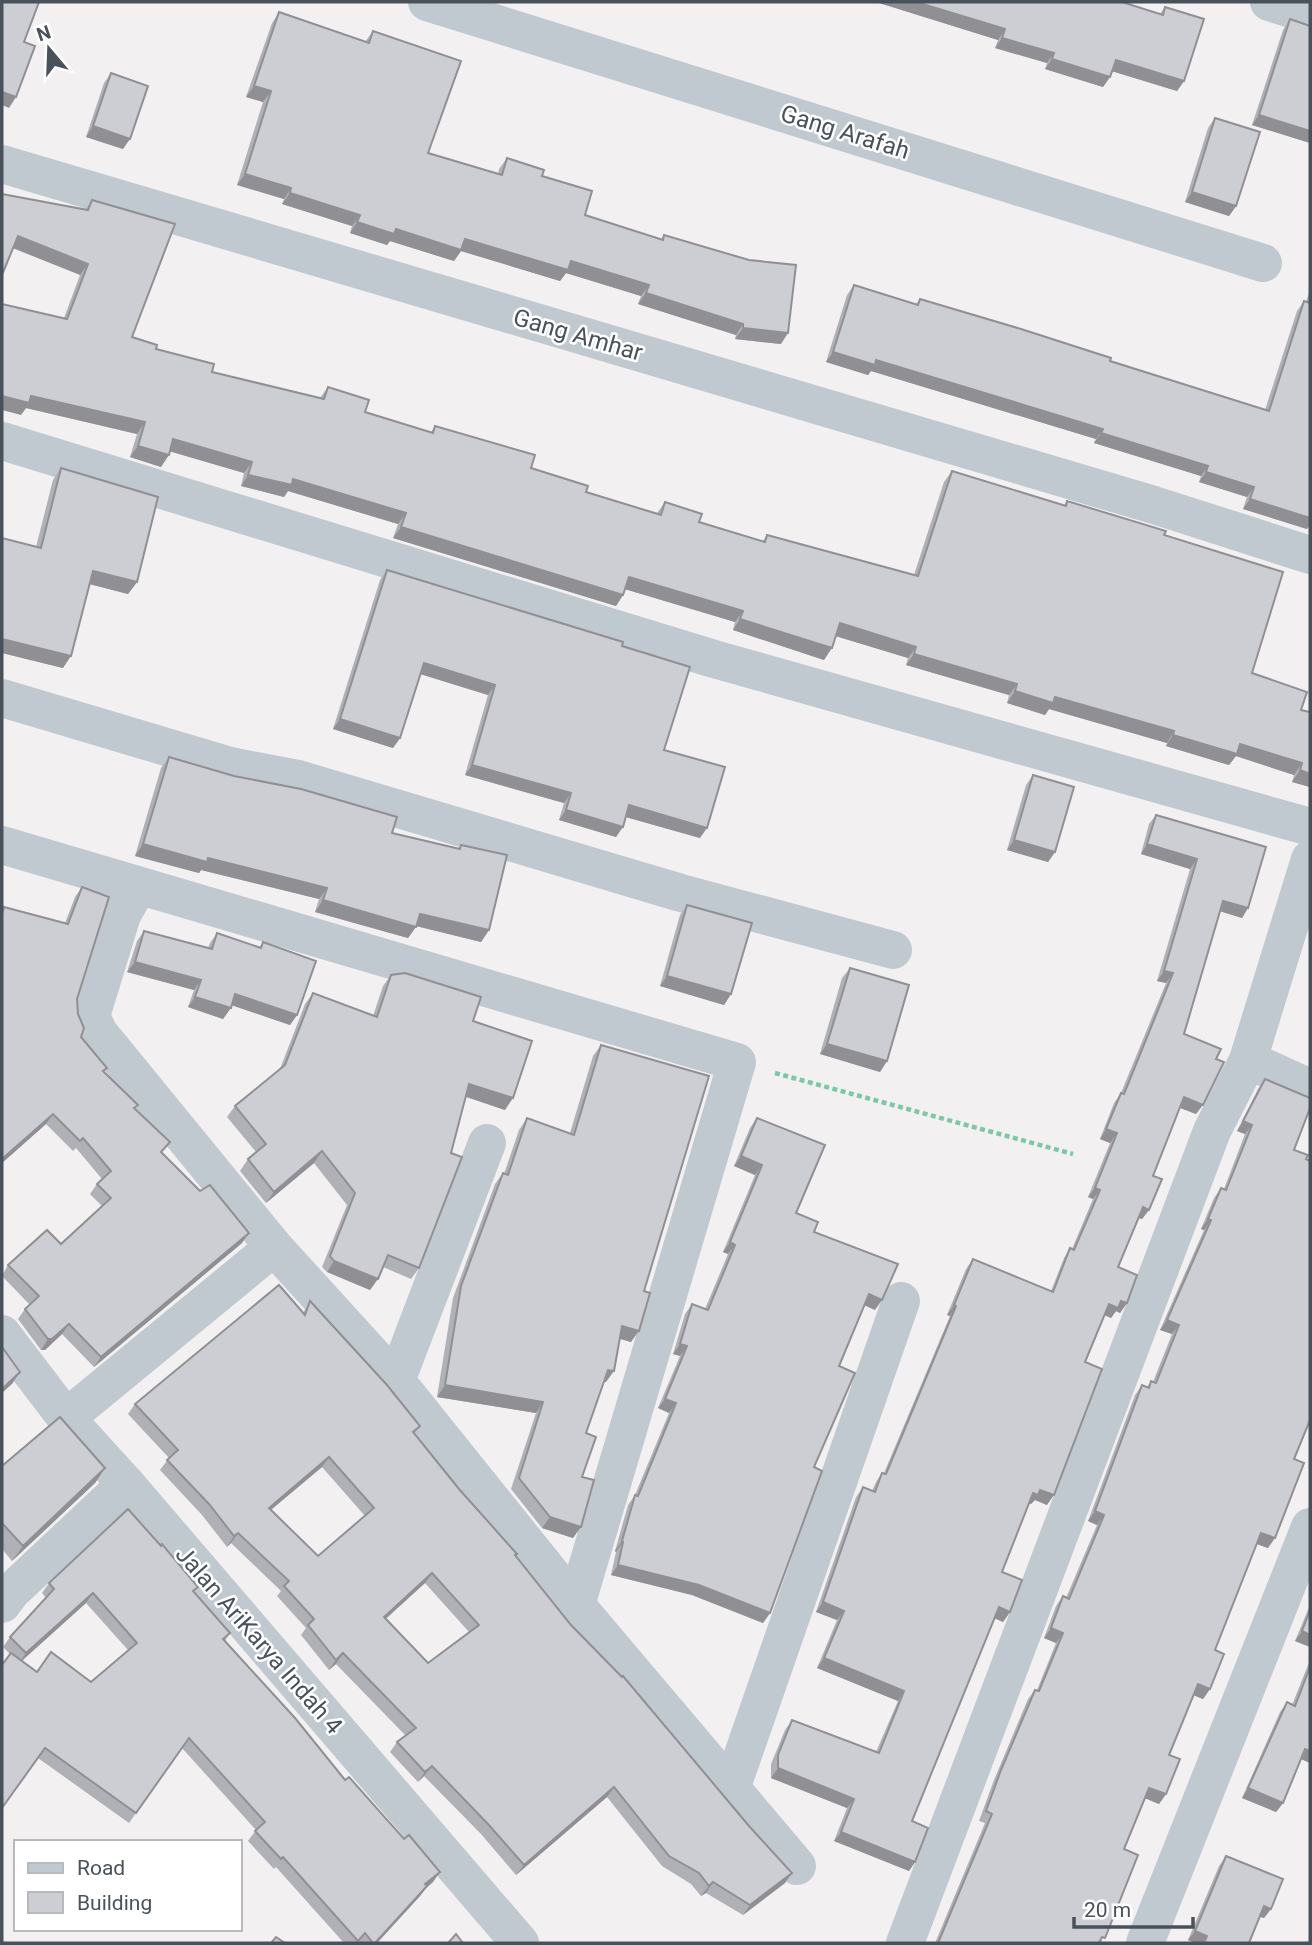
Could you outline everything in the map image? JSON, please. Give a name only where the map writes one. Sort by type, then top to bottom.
[{"type":"street","name":"Gang Arafah","points":[[427,2],[1263,263]]},
{"type":"street","points":[[1269,2],[1310,15]]},
{"type":"street","name":"Gang Amhar","points":[[2,164],[1309,553]]},
{"type":"street","points":[[2,441],[714,659],[1310,827]]},
{"type":"street","points":[[2,698],[230,766],[298,779],[681,893],[893,950]]},
{"type":"street","points":[[2,845],[737,1062],[576,1605]]},
{"type":"street","points":[[905,1943],[1212,1131],[1248,1060],[1310,859]]},
{"type":"street","points":[[138,886],[122,915],[92,1016],[99,1033],[274,1247],[396,1381],[576,1605],[797,1866]]},
{"type":"street","points":[[1248,1060],[1310,1088]]},
{"type":"street","points":[[396,1381],[487,1143]]},
{"type":"street","points":[[66,1418],[274,1247]]},
{"type":"street","points":[[731,1788],[901,1301]]},
{"type":"street","name":"Jalan AriKarya Indah 4","points":[[2,1335],[66,1418],[520,1943]]},
{"type":"street","points":[[2,1604],[11,1592],[125,1484]]},
{"type":"street","points":[[1145,1943],[1310,1527]]},
{"type":"path","points":[[737,1062],[1073,1154]]},
{"type":"building","points":[[2,2],[39,2],[24,42],[35,46],[16,97],[2,92]]},
{"type":"building","points":[[916,2],[1122,2],[1163,15],[1165,7],[1204,19],[1184,81],[1116,60],[1110,77],[1052,59],[1054,53],[1002,38],[1005,29]]},
{"type":"building","points":[[279,12],[369,43],[373,31],[461,61],[428,153],[502,175],[507,158],[544,170],[542,176],[592,191],[585,215],[663,240],[664,235],[749,260],[796,265],[788,333],[743,328],[743,324],[646,293],[649,285],[571,261],[568,270],[465,239],[461,250],[396,229],[394,234],[357,222],[360,215],[290,193],[291,188],[245,174],[271,91],[254,86]]},
{"type":"building","points":[[1290,19],[1310,26],[1310,131],[1259,115]]},
{"type":"building","points":[[111,73],[148,86],[130,139],[93,126]]},
{"type":"building","points":[[1215,118],[1260,132],[1236,206],[1192,192]]},
{"type":"building","points":[[2,194],[88,210],[92,200],[175,224],[132,337],[157,345],[156,349],[214,364],[212,372],[324,399],[328,387],[369,400],[365,412],[433,433],[435,426],[535,455],[531,468],[588,486],[586,492],[661,515],[665,502],[702,514],[699,522],[765,542],[767,535],[918,576],[952,471],[1066,506],[1067,501],[1166,531],[1164,535],[1283,572],[1252,673],[1307,692],[1301,710],[1310,712],[1310,774],[1300,770],[1302,763],[1240,744],[1237,754],[1173,735],[1174,731],[1055,697],[1053,703],[1015,691],[1017,684],[914,654],[916,647],[840,623],[832,648],[740,619],[743,611],[629,577],[623,595],[401,527],[406,513],[293,479],[292,485],[248,475],[252,462],[173,439],[169,455],[138,446],[145,422],[31,396],[29,403],[2,396],[2,304],[67,319],[88,264],[18,236],[2,275]]},
{"type":"building","points":[[854,285],[918,305],[920,299],[1021,329],[1111,358],[1110,361],[1269,411],[1304,301],[1310,303],[1310,518],[1250,499],[1254,487],[1206,472],[1208,466],[1101,433],[1103,429],[876,360],[875,365],[833,352]]},
{"type":"building","points":[[61,468],[158,497],[137,582],[93,571],[71,656],[2,639],[2,538],[41,548]]},
{"type":"building","points":[[387,570],[623,642],[622,646],[690,667],[664,750],[725,767],[707,828],[629,805],[623,827],[566,810],[571,793],[472,765],[495,685],[424,663],[400,738],[340,719]]},
{"type":"building","points":[[169,757],[234,776],[301,789],[397,817],[392,833],[460,849],[461,845],[507,855],[489,930],[420,914],[416,927],[323,900],[327,888],[208,858],[207,862],[143,844]]},
{"type":"building","points":[[1033,775],[1074,787],[1055,852],[1014,840]]},
{"type":"building","points":[[1156,815],[1266,847],[1248,908],[1223,901],[1184,1034],[1221,1049],[1216,1059],[1224,1062],[1203,1105],[1184,1097],[1153,1176],[1162,1179],[1149,1210],[1143,1207],[1118,1267],[1137,1275],[1127,1303],[1121,1301],[1118,1308],[1109,1304],[1085,1362],[1102,1369],[1054,1495],[1040,1490],[1038,1495],[1033,1493],[1002,1572],[1022,1580],[1010,1612],[999,1607],[912,1821],[928,1828],[915,1862],[841,1832],[854,1799],[778,1768],[778,1755],[792,1720],[879,1753],[904,1691],[824,1658],[844,1611],[823,1602],[863,1487],[875,1492],[882,1473],[886,1474],[973,1259],[1053,1292],[1070,1248],[1074,1250],[1100,1190],[1095,1188],[1117,1133],[1106,1129],[1121,1093],[1124,1094],[1173,973],[1164,971],[1197,859],[1147,844]]},
{"type":"building","points":[[82,887],[109,897],[77,999],[78,1014],[84,1028],[81,1037],[107,1068],[103,1071],[138,1105],[134,1108],[170,1142],[161,1152],[200,1191],[210,1185],[249,1233],[101,1357],[69,1324],[52,1339],[48,1339],[25,1309],[39,1296],[8,1265],[47,1230],[61,1244],[111,1198],[97,1184],[111,1171],[83,1138],[80,1141],[53,1114],[2,1159],[4,907],[68,924]]},
{"type":"building","points":[[687,905],[752,923],[731,994],[667,976]]},
{"type":"building","points":[[144,931],[212,949],[217,933],[261,948],[263,942],[316,961],[297,1015],[235,994],[231,1008],[195,997],[201,980],[135,962]]},
{"type":"building","points":[[850,968],[909,985],[887,1061],[827,1044]]},
{"type":"building","points":[[405,973],[481,997],[473,1021],[532,1041],[513,1098],[469,1084],[451,1153],[462,1157],[419,1268],[388,1255],[378,1279],[334,1261],[330,1256],[355,1193],[322,1151],[274,1192],[248,1159],[266,1144],[235,1106],[285,1065],[313,993],[377,1017],[391,975]]},
{"type":"building","points":[[601,1045],[709,1076],[644,1291],[650,1293],[639,1331],[622,1326],[614,1371],[608,1370],[586,1433],[596,1437],[582,1477],[594,1480],[581,1527],[550,1517],[519,1478],[543,1402],[445,1385],[461,1286],[503,1173],[508,1175],[527,1118],[574,1135]]},
{"type":"building","points":[[1265,1079],[1310,1098],[1310,1108],[1294,1150],[1308,1155],[1306,1159],[1310,1161],[1310,1420],[1294,1459],[1304,1463],[1275,1538],[1261,1533],[1215,1650],[1224,1654],[1210,1689],[1198,1684],[1169,1755],[1180,1759],[1166,1794],[1149,1788],[1124,1849],[1138,1855],[1105,1938],[1102,1937],[1099,1943],[938,1943],[992,1814],[986,1811],[1001,1770],[1063,1633],[1051,1628],[1063,1596],[1069,1599],[1104,1515],[1095,1511],[1142,1385],[1149,1388],[1151,1381],[1156,1383],[1179,1325],[1167,1320],[1211,1220],[1208,1219],[1221,1188],[1226,1190],[1252,1125],[1243,1121]]},
{"type":"building","points":[[757,1118],[825,1145],[796,1213],[818,1222],[814,1232],[898,1264],[882,1300],[869,1294],[839,1366],[855,1373],[814,1467],[822,1471],[770,1613],[699,1585],[618,1565],[635,1495],[638,1496],[676,1403],[665,1399],[687,1346],[680,1344],[692,1304],[708,1310],[735,1245],[730,1242],[762,1165],[741,1156]]},
{"type":"building","points":[[279,1285],[305,1315],[310,1301],[387,1385],[420,1426],[413,1432],[517,1554],[515,1555],[571,1625],[623,1676],[792,1873],[750,1905],[713,1882],[709,1886],[699,1873],[669,1856],[614,1787],[524,1865],[432,1766],[425,1772],[397,1742],[416,1728],[343,1653],[336,1660],[308,1625],[314,1619],[284,1586],[289,1581],[238,1533],[234,1536],[209,1504],[167,1460],[178,1450],[135,1404]],"holes":[[[329,1457],[374,1508],[318,1556],[269,1508]],[[432,1573],[479,1625],[428,1663],[384,1617]]]},
{"type":"building","points":[[2,1347],[20,1372],[2,1389]]},
{"type":"building","points":[[60,1417],[105,1468],[23,1546],[2,1523],[2,1466]]},
{"type":"building","points":[[128,1509],[198,1587],[193,1591],[230,1633],[223,1639],[295,1718],[345,1780],[349,1777],[404,1839],[409,1835],[440,1872],[425,1884],[427,1886],[375,1943],[365,1933],[358,1941],[283,1857],[281,1859],[255,1831],[265,1822],[189,1738],[136,1813],[45,1748],[2,1808],[2,1665],[11,1653],[37,1672],[51,1652],[91,1682],[137,1643],[93,1593],[26,1653],[10,1637],[54,1589],[49,1583]]},
{"type":"building","points":[[1310,1610],[1310,1635],[1302,1631]]},
{"type":"building","points":[[1310,1667],[1310,1751],[1305,1749],[1283,1803],[1248,1788],[1287,1702],[1295,1706]]},
{"type":"building","points":[[1226,1856],[1283,1879],[1271,1909],[1264,1906],[1249,1943],[1204,1943],[1207,1936],[1195,1931]]},
{"type":"building","points":[[456,1934],[463,1943],[448,1943]]},
{"type":"building","points":[[276,1937],[285,1943],[271,1943]]}]
